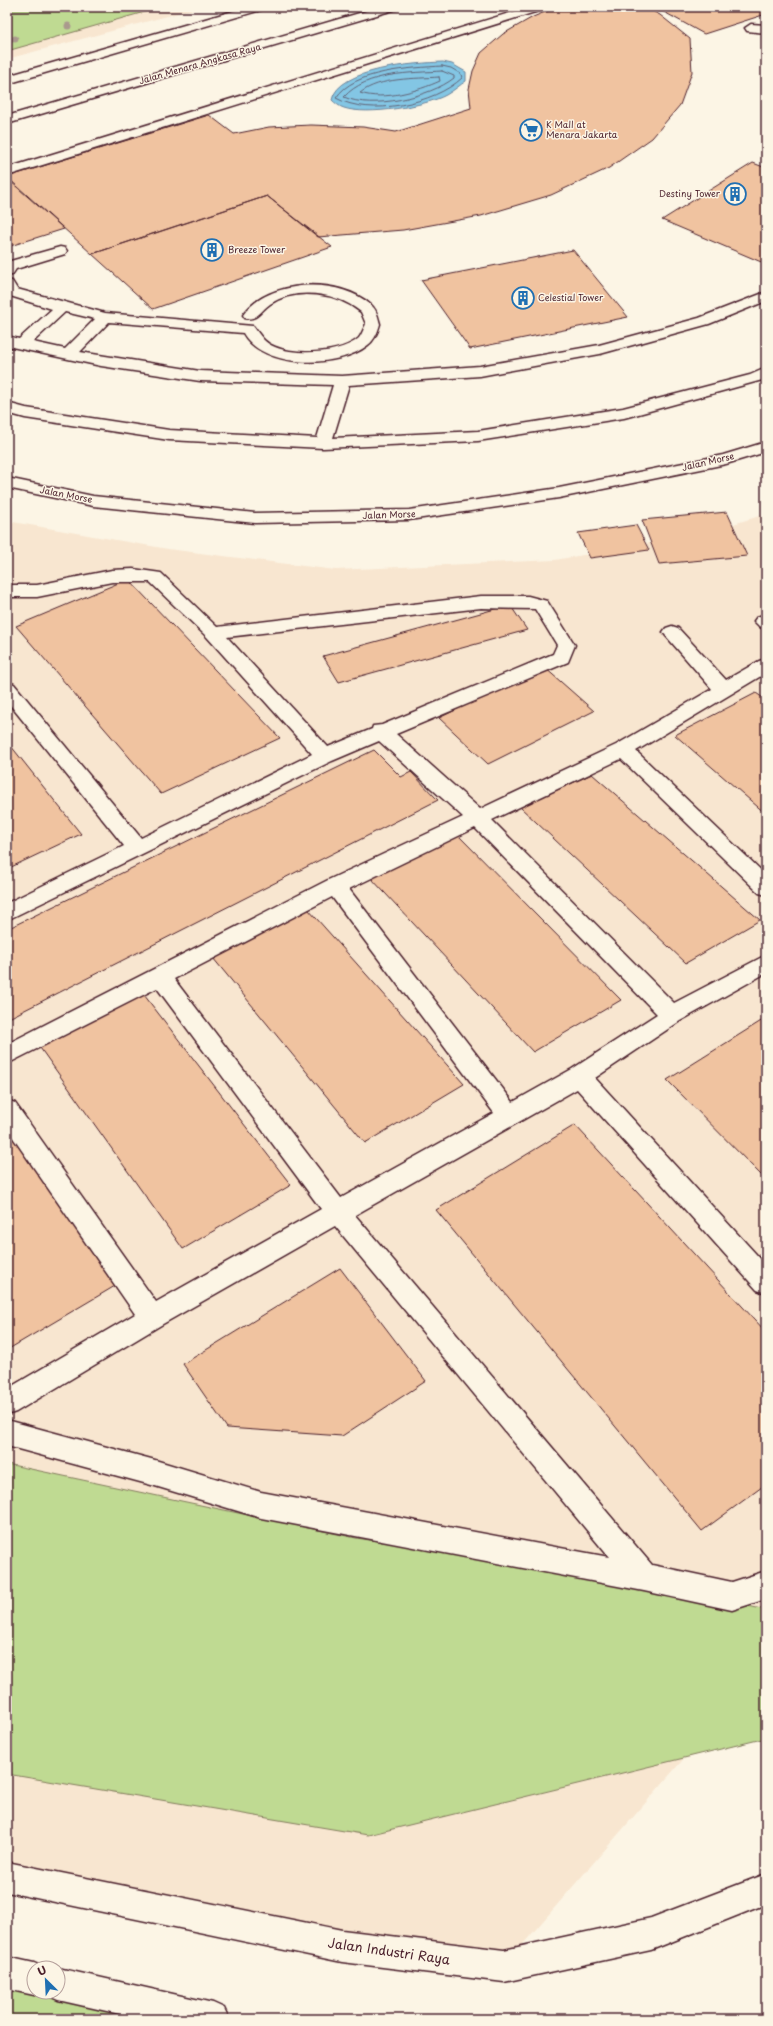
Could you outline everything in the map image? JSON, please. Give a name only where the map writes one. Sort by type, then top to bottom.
[{"type":"street","points":[[7,80],[260,7]]},
{"type":"street","name":"Jalan Menara Angkasa Raya","points":[[7,120],[393,7]]},
{"type":"street","points":[[7,172],[212,106],[277,89],[541,7]]},
{"type":"street","points":[[751,28],[766,29]]},
{"type":"street","points":[[7,163],[89,145]]},
{"type":"street","points":[[7,272],[10,266],[60,251]]},
{"type":"street","points":[[7,284],[11,292],[62,307],[105,317],[248,329],[259,345],[282,355],[313,358],[342,353],[364,340],[373,324],[367,308],[348,296],[321,290],[292,292],[266,301],[250,315]]},
{"type":"street","points":[[14,343],[68,355],[200,376],[342,381],[480,371],[600,349],[704,321],[766,296]]},
{"type":"street","points":[[14,343],[62,307]]},
{"type":"street","points":[[68,355],[105,317]]},
{"type":"street","points":[[7,408],[25,413],[169,435],[323,443],[478,436],[624,413],[755,378],[766,373]]},
{"type":"street","points":[[323,443],[342,381]]},
{"type":"street","name":"Jalan Morse","points":[[7,483],[93,501],[254,518],[409,515],[559,493],[726,458],[766,446]]},
{"type":"street","points":[[7,591],[37,591],[112,576],[133,575],[155,577],[213,632],[325,756]]},
{"type":"street","points":[[7,912],[325,756],[380,731],[561,658],[566,645],[541,605],[528,602],[481,602],[213,632]]},
{"type":"street","points":[[672,632],[723,688]]},
{"type":"street","points":[[7,1055],[335,886],[623,750],[723,688],[766,664]]},
{"type":"street","points":[[7,689],[138,848]]},
{"type":"street","points":[[380,731],[477,818],[672,1015]]},
{"type":"street","points":[[623,750],[766,887]]},
{"type":"street","points":[[335,886],[509,1115]]},
{"type":"street","points":[[7,1403],[152,1317],[580,1076],[672,1015],[766,963]]},
{"type":"street","points":[[161,977],[338,1213],[644,1577]]},
{"type":"street","points":[[580,1076],[766,1282]]},
{"type":"street","points":[[7,1110],[152,1317]]},
{"type":"street","points":[[7,1433],[155,1473],[261,1505],[644,1577],[732,1596],[766,1585]]},
{"type":"street","name":"Jalan Industri Raya","points":[[7,1877],[342,1946],[504,1966],[651,1934],[766,1889]]},
{"type":"street","points":[[7,1973],[26,1977]]},
{"type":"street","points":[[66,1986],[213,2019]]},
{"type":"shaded area","points":[[7,7],[201,7],[7,59]]},
{"type":"shaded area","points":[[766,514],[766,1664],[504,1966],[7,1876],[7,521],[168,549],[336,570],[555,560],[701,534]]},
{"type":"green space","points":[[7,7],[162,7],[7,51]]},
{"type":"green space","points":[[7,1464],[356,1538],[609,1575],[766,1610],[766,1738],[368,1835],[7,1774]]},
{"type":"green space","points":[[7,1973],[26,1986],[26,2000],[66,2000],[66,1993],[213,2019],[7,2019]]},
{"type":"water","points":[[443,62],[452,64],[466,72],[466,81],[446,95],[437,99],[396,109],[367,111],[344,108],[332,100],[337,89],[348,81],[363,74],[398,66]]},
{"type":"building","name":"K Mall at Menara Jakarta","points":[[557,7],[645,7],[660,15],[690,39],[692,72],[680,105],[652,138],[609,168],[551,195],[481,216],[403,230],[318,237],[267,196],[92,254],[7,177],[209,115],[234,134],[269,127],[311,125],[363,127],[396,132],[471,108],[469,89],[473,71],[481,53],[503,34],[533,17]]},
{"type":"building","points":[[655,7],[766,7],[766,16],[763,15],[704,34]]},
{"type":"building","name":"Destiny Tower","points":[[753,163],[766,168],[766,264],[662,220]]},
{"type":"building","points":[[7,180],[9,180],[64,229],[7,247]]},
{"type":"building","name":"Breeze Tower","points":[[267,196],[332,247],[153,309],[92,254]]},
{"type":"building","name":"Celestial Tower","points":[[573,250],[628,317],[470,349],[421,280]]},
{"type":"building","points":[[727,512],[747,556],[659,564],[642,520]]},
{"type":"building","points":[[636,525],[649,550],[590,558],[578,533]]},
{"type":"building","points":[[128,579],[280,738],[161,794],[16,626]]},
{"type":"building","points":[[510,605],[527,630],[339,682],[323,656]]},
{"type":"building","points":[[544,667],[594,711],[488,764],[439,718]]},
{"type":"building","points":[[756,693],[766,700],[766,814],[675,735]]},
{"type":"building","points":[[7,741],[81,834],[7,869]]},
{"type":"building","points":[[374,750],[401,777],[411,772],[438,800],[7,1019],[7,929]]},
{"type":"building","points":[[592,774],[760,920],[686,963],[520,807]]},
{"type":"building","points":[[456,833],[621,1000],[533,1052],[371,878]]},
{"type":"building","points":[[308,909],[464,1084],[365,1143],[213,958]]},
{"type":"building","points":[[141,991],[291,1185],[183,1249],[38,1045]]},
{"type":"building","points":[[766,1018],[766,1180],[667,1080]]},
{"type":"building","points":[[7,1123],[115,1286],[7,1350]]},
{"type":"building","points":[[575,1125],[766,1332],[766,1484],[702,1531],[436,1210]]},
{"type":"building","points":[[340,1268],[426,1381],[342,1436],[227,1428],[183,1364]]},
{"type":"place","name":"K Mall at Menara Jakarta","points":[[531,130]]},
{"type":"place","name":"Destiny Tower","points":[[735,194]]},
{"type":"place","name":"Breeze Tower","points":[[212,250]]},
{"type":"place","name":"Celestial Tower","points":[[523,298]]}]
